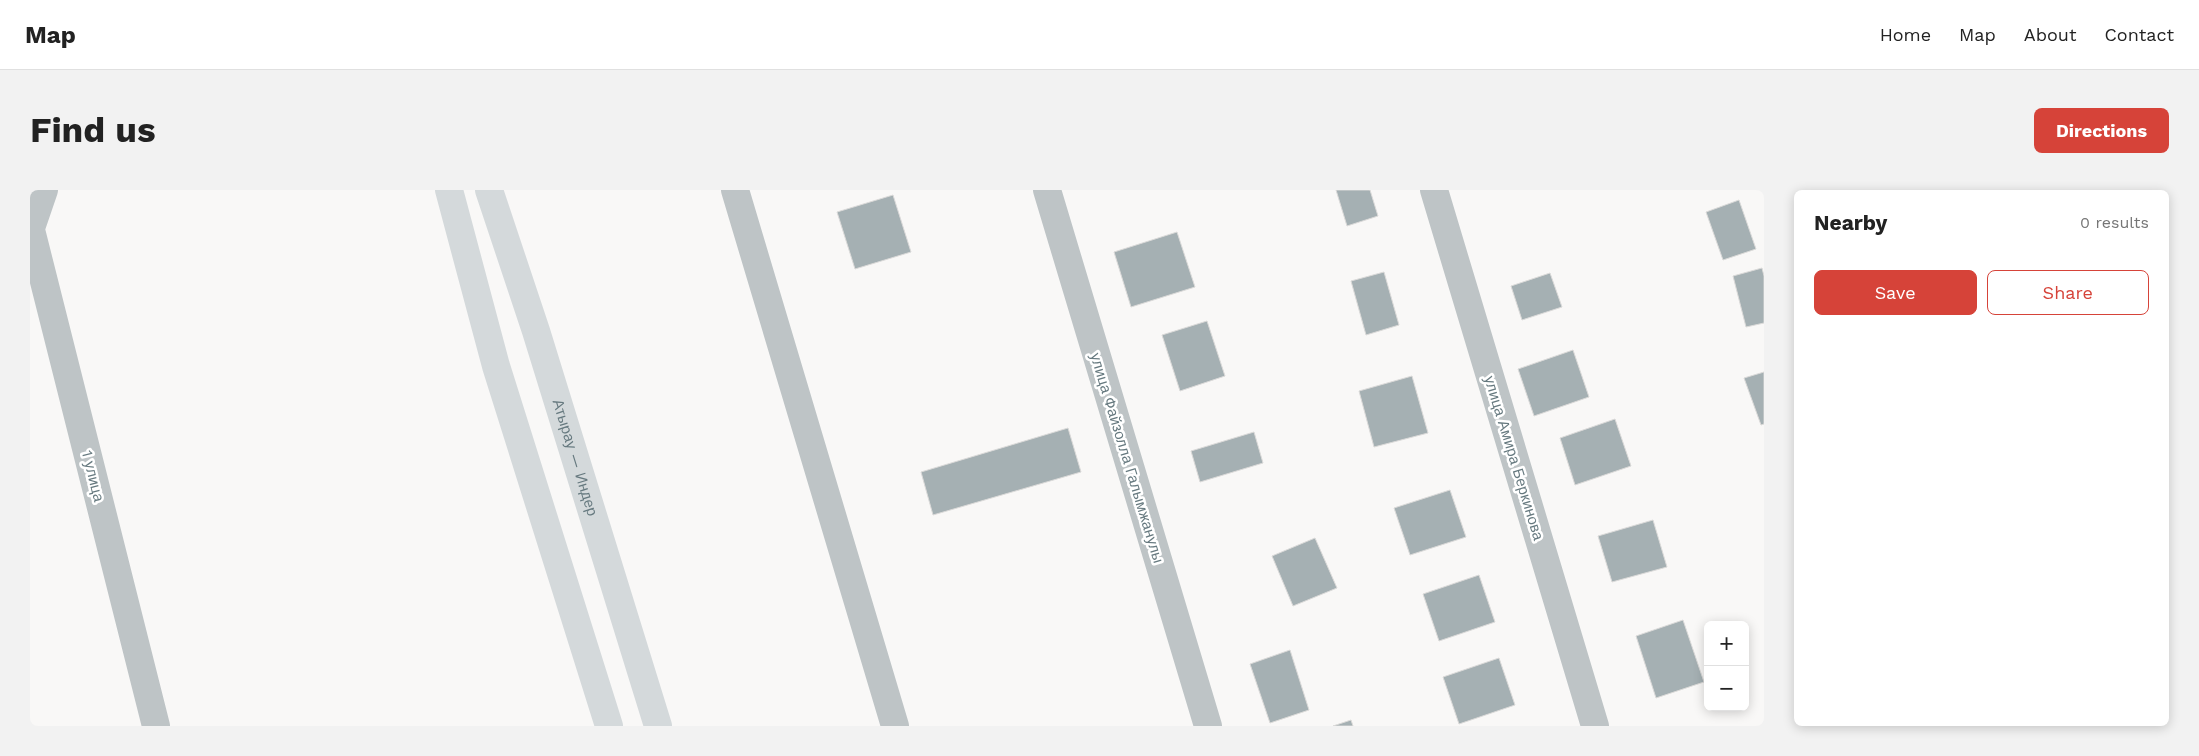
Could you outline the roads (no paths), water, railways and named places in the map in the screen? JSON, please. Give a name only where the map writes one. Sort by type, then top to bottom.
[{"type":"main road","points":[[450,190],[496,366],[609,726]]},
{"type":"main road","name":"Атырау — Индер","points":[[489,190],[536,331],[658,726]]},
{"type":"street","points":[[31,227],[44,190]]},
{"type":"street","points":[[735,190],[895,726]]},
{"type":"street","name":"улица Файзолла Галымжанулы","points":[[1047,190],[1208,726]]},
{"type":"street","name":"улица Амира Беркинова","points":[[1434,190],[1595,726]]},
{"type":"street","name":"1 улица","points":[[31,227],[156,726]]}]
